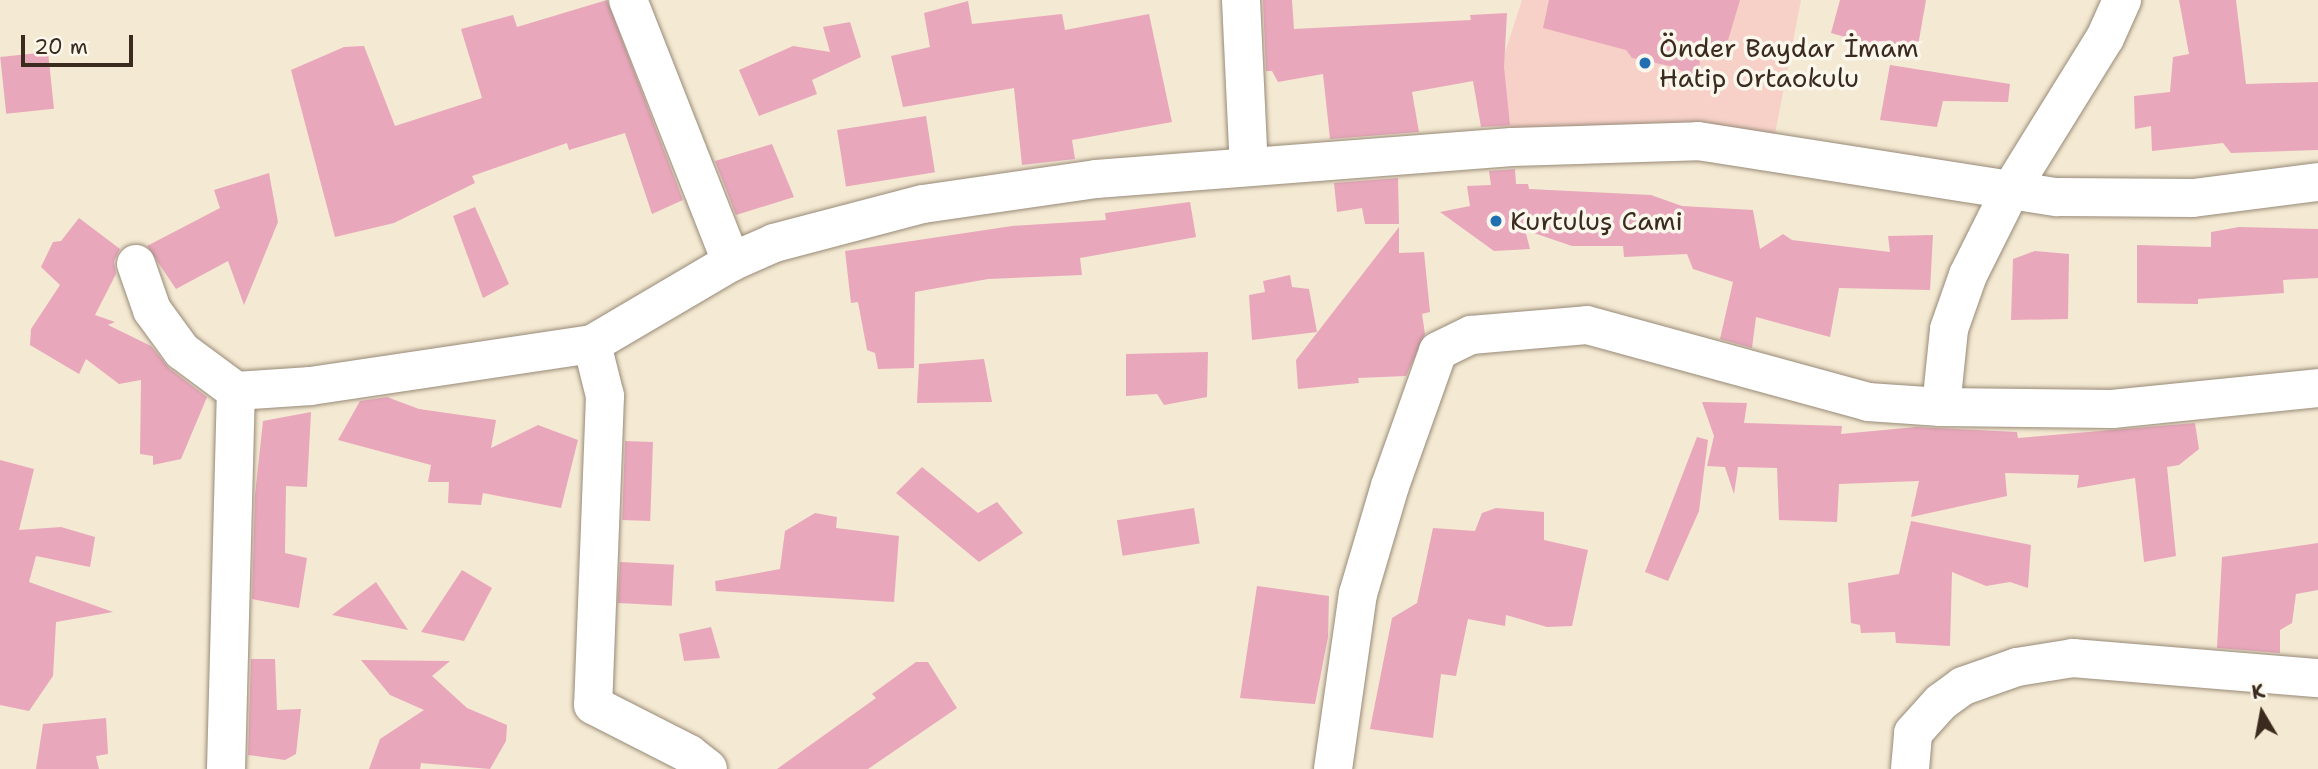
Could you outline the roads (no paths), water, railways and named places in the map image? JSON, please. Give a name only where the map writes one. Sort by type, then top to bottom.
[{"type":"street","points":[[628,0],[731,262]]},
{"type":"street","points":[[1241,0],[1249,167]]},
{"type":"street","points":[[1941,407],[1949,329],[1968,275],[2010,191],[2105,38],[2122,0]]},
{"type":"street","points":[[136,264],[152,310],[182,351],[236,391],[310,386],[592,344],[731,262],[774,243],[923,204],[1096,179],[1512,147],[1698,141],[2057,197],[2193,198],[2318,182]]},
{"type":"street","points":[[1333,769],[1358,594],[1438,351],[1471,335],[1587,325],[1868,401],[1941,407],[2112,409],[2318,388]]},
{"type":"street","points":[[592,344],[604,396],[593,705],[689,754],[708,769]]},
{"type":"street","points":[[226,769],[236,391]]},
{"type":"street","points":[[1910,769],[1913,733],[1941,702],[1964,686],[2017,667],[2073,658],[2318,678]]},
{"type":"place","name":"Önder Baydar İmam Hatip Ortaokulu","points":[[1645,63]]},
{"type":"place","name":"Kurtuluş Cami","points":[[1496,221]]}]
